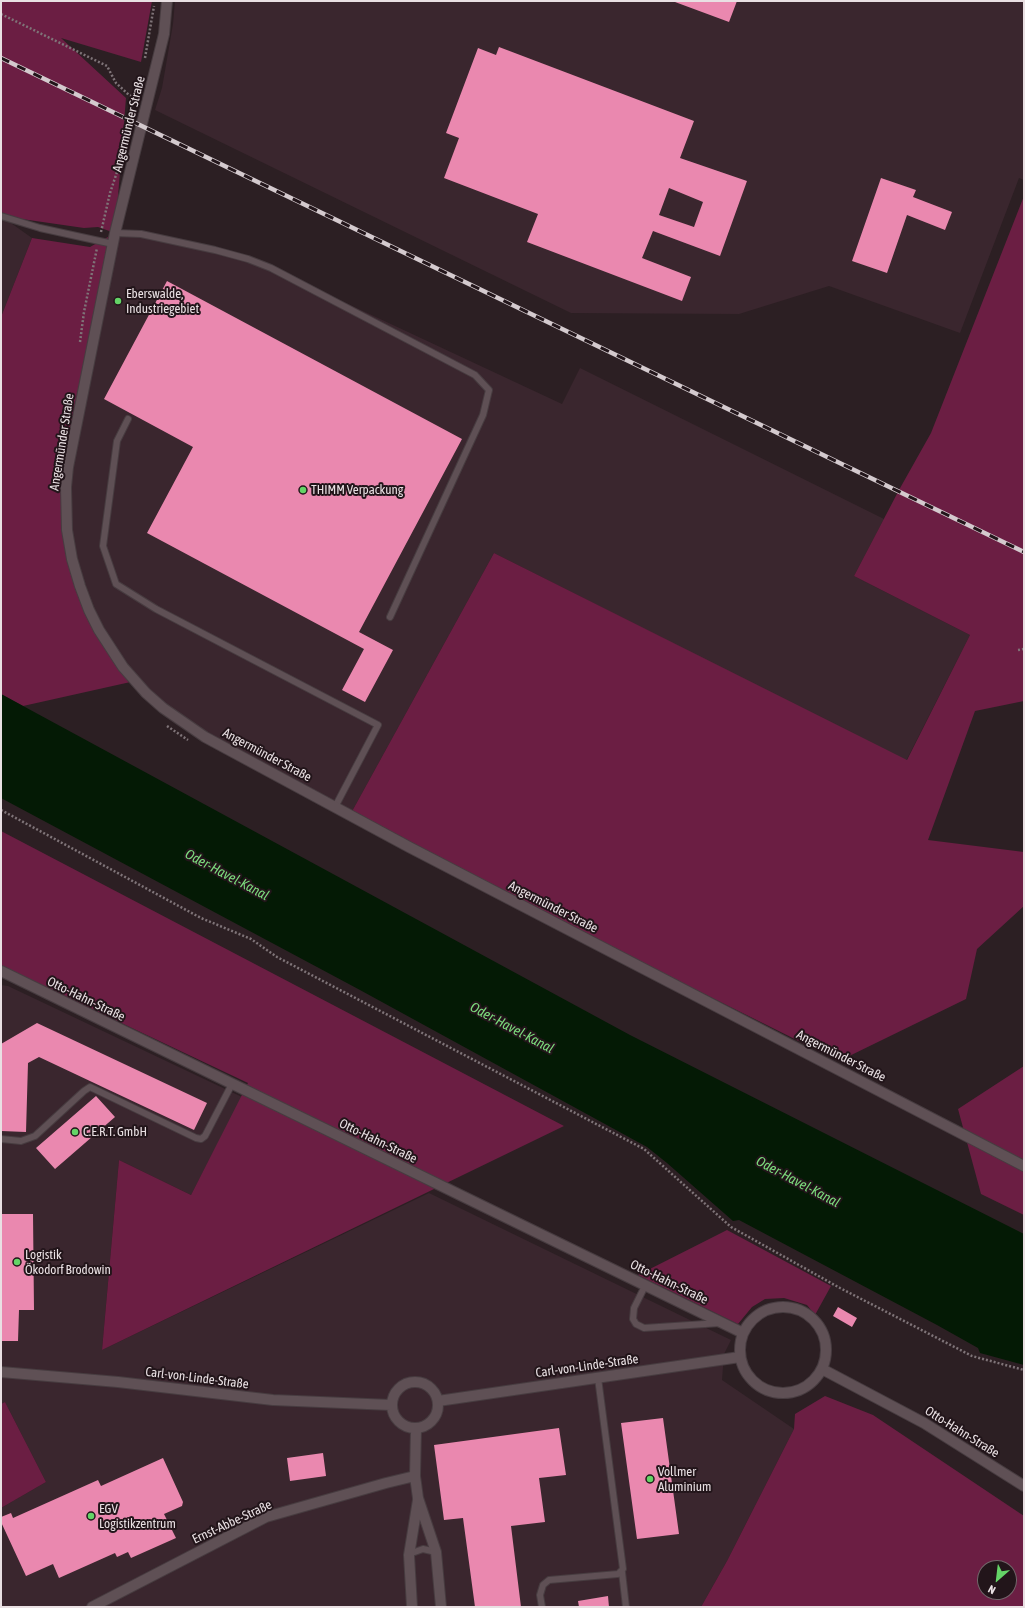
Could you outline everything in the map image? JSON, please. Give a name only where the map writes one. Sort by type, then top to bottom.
[{"type":"street","name":"Angermünder Straße","points":[[167,1],[164,34],[115,233],[68,467],[66,487],[67,530],[72,559],[89,610],[110,648],[146,693],[163,708],[205,737],[335,807],[1024,1166]]},
{"type":"street","name":"Otto-Hahn-Straße","points":[[1,972],[743,1333]]},
{"type":"street","points":[[774,1307],[788,1307],[801,1311],[813,1318],[821,1329],[826,1342],[826,1356],[822,1369],[814,1380],[803,1389],[790,1393],[777,1393],[763,1389],[752,1381],[744,1370],[740,1357],[740,1345],[743,1333],[750,1321],[761,1312],[774,1307]]},
{"type":"street","name":"Carl-von-Linde-Straße","points":[[438,1401],[740,1357]]},
{"type":"street","name":"Otto-Hahn-Straße","points":[[822,1369],[924,1423],[1024,1486]]},
{"type":"street","name":"Carl-von-Linde-Straße","points":[[1,1372],[118,1382],[273,1400],[391,1405]]},
{"type":"street","points":[[413,1381],[420,1381],[431,1387],[436,1394],[438,1401],[437,1414],[432,1421],[424,1426],[416,1428],[405,1426],[398,1421],[395,1418],[391,1405],[392,1398],[396,1390],[403,1384],[413,1381]]},
{"type":"street","points":[[416,1428],[415,1476],[418,1498],[436,1552],[441,1607]]},
{"type":"street","name":"Ernst-Abbe-Straße","points":[[92,1607],[266,1517],[386,1482],[415,1476]]},
{"type":"street","points":[[412,1607],[409,1554],[418,1498]]},
{"type":"lane","points":[[1,216],[40,228],[113,244]]},
{"type":"lane","points":[[115,233],[141,234],[215,250],[248,259],[271,268],[475,375],[489,390],[483,415],[390,617]]},
{"type":"lane","points":[[128,419],[117,441],[103,546],[116,584],[156,608],[378,725],[335,807]]},
{"type":"lane","points":[[1,1139],[21,1141],[35,1136],[90,1087],[196,1138],[201,1139],[205,1136],[232,1084]]},
{"type":"lane","points":[[645,1286],[634,1308],[633,1319],[636,1324],[644,1328],[722,1323]]},
{"type":"lane","points":[[598,1378],[623,1568],[622,1572],[626,1607]]},
{"type":"lane","points":[[409,1554],[423,1549],[436,1552]]},
{"type":"lane","points":[[542,1607],[540,1595],[543,1585],[549,1580],[618,1574],[622,1572]]},
{"type":"path","points":[[144,62],[155,1]]},
{"type":"path","points":[[1,14],[107,66],[116,83],[129,95],[137,98]]},
{"type":"path","points":[[136,104],[138,91]]},
{"type":"path","points":[[80,347],[84,312],[99,240],[110,193],[119,167]]},
{"type":"path","points":[[1018,650],[1024,649]]},
{"type":"path","points":[[162,722],[180,736],[193,743]]},
{"type":"path","points":[[1,810],[201,918],[250,939],[277,957],[644,1149],[731,1227],[833,1284],[972,1356],[1024,1370]]},
{"type":"shaded area","points":[[1,1],[152,1],[141,62],[61,38],[126,98],[115,233],[98,227],[84,228],[1,216]]},
{"type":"shaded area","points":[[175,1],[1024,1],[1024,180],[1019,178],[960,333],[829,286],[739,314],[571,313],[155,110],[162,88],[173,24]]},
{"type":"shaded area","points":[[1024,196],[1024,701],[975,711],[928,840],[1024,852],[1024,906],[977,949],[966,999],[839,1061],[409,847],[350,815],[494,553],[907,760],[970,635],[854,576],[931,433]]},
{"type":"shaded area","points":[[1,216],[32,238],[1,317]]},
{"type":"shaded area","points":[[115,233],[141,234],[215,250],[271,268],[562,404],[580,368],[884,519],[854,576],[970,635],[906,761],[494,553],[350,815],[163,708],[110,648],[80,586],[68,515],[68,467]]},
{"type":"shaded area","points":[[115,233],[68,467],[68,515],[80,586],[110,648],[135,681],[23,706],[1,694],[1,317],[32,238],[90,247]]},
{"type":"shaded area","points":[[1,831],[564,1126],[102,1350],[119,1160],[191,1195],[248,1083],[1,966]]},
{"type":"shaded area","points":[[1,985],[8,986],[242,1097],[191,1195],[119,1160],[102,1350],[429,1193],[731,1340],[724,1354],[722,1380],[794,1429],[727,1561],[701,1607],[1,1607],[1,1508],[46,1482],[5,1402],[1,1404]]},
{"type":"shaded area","points":[[1024,1066],[1024,1215],[981,1194],[958,1109]]},
{"type":"shaded area","points":[[727,1230],[831,1286],[815,1315],[807,1305],[784,1298],[765,1299],[752,1307],[738,1324],[638,1275]]},
{"type":"shaded area","points":[[825,1396],[873,1415],[1024,1516],[1024,1607],[701,1607],[727,1561],[794,1429],[795,1414]]},
{"type":"shaded area","points":[[5,1402],[46,1482],[1,1508],[1,1404]]},
{"type":"water","name":"Oder-Havel-Kanal","points":[[1,694],[630,1035],[1024,1234],[1024,1365],[980,1353],[978,1348],[937,1325],[739,1220],[733,1221],[647,1147],[360,990],[1,798]]},
{"type":"building","points":[[737,1],[729,22],[675,2]]},
{"type":"building","points":[[499,47],[694,121],[680,158],[747,181],[720,256],[653,231],[642,258],[691,277],[682,301],[527,242],[538,214],[444,178],[459,138],[446,133],[478,48],[496,55]],"holes":[[[669,188],[703,202],[694,227],[659,215]]]},
{"type":"building","points":[[881,178],[916,190],[913,197],[952,212],[945,230],[907,215],[887,273],[852,261]]},
{"type":"building","name":"THIMM Verpackung","points":[[167,281],[462,439],[359,632],[393,650],[365,702],[342,690],[364,649],[147,533],[193,447],[104,399]]},
{"type":"building","points":[[37,1023],[207,1103],[194,1130],[39,1057],[28,1063],[26,1132],[1,1131],[1,1044]]},
{"type":"building","name":"C.E.R.T. GmbH","points":[[96,1096],[115,1117],[55,1169],[36,1148]]},
{"type":"building","name":"Logistik Ökodorf Brodowin","points":[[1,1214],[33,1214],[34,1310],[19,1310],[18,1341],[1,1341]]},
{"type":"building","points":[[838,1307],[857,1318],[852,1327],[833,1316]]},
{"type":"building","name":"Vollmer Aluminium","points":[[663,1418],[679,1534],[637,1539],[621,1423]]},
{"type":"building","points":[[559,1428],[566,1475],[539,1478],[545,1522],[511,1526],[521,1607],[475,1607],[463,1518],[444,1520],[434,1445]]},
{"type":"building","points":[[323,1453],[326,1476],[290,1481],[287,1458]]},
{"type":"building","name":"EGV Logistikzentrum","points":[[163,1458],[183,1502],[182,1506],[164,1514],[176,1538],[131,1558],[128,1552],[117,1557],[115,1553],[59,1578],[53,1564],[26,1576],[1,1522],[1,1517],[11,1513],[13,1518],[98,1480],[101,1486]]},
{"type":"building","points":[[608,1596],[609,1607],[579,1607],[578,1601]]},
{"type":"railway","points":[[1,58],[1024,552]]},
{"type":"place","name":"Eberswalde, Industriegebiet","points":[[118,301]]},
{"type":"place","name":"THIMM Verpackung","points":[[303,490]]},
{"type":"place","name":"C.E.R.T. GmbH","points":[[75,1132]]},
{"type":"place","name":"Logistik Ökodorf Brodowin","points":[[17,1262]]},
{"type":"place","name":"Vollmer Aluminium","points":[[650,1479]]},
{"type":"place","name":"EGV Logistikzentrum","points":[[91,1516]]}]
